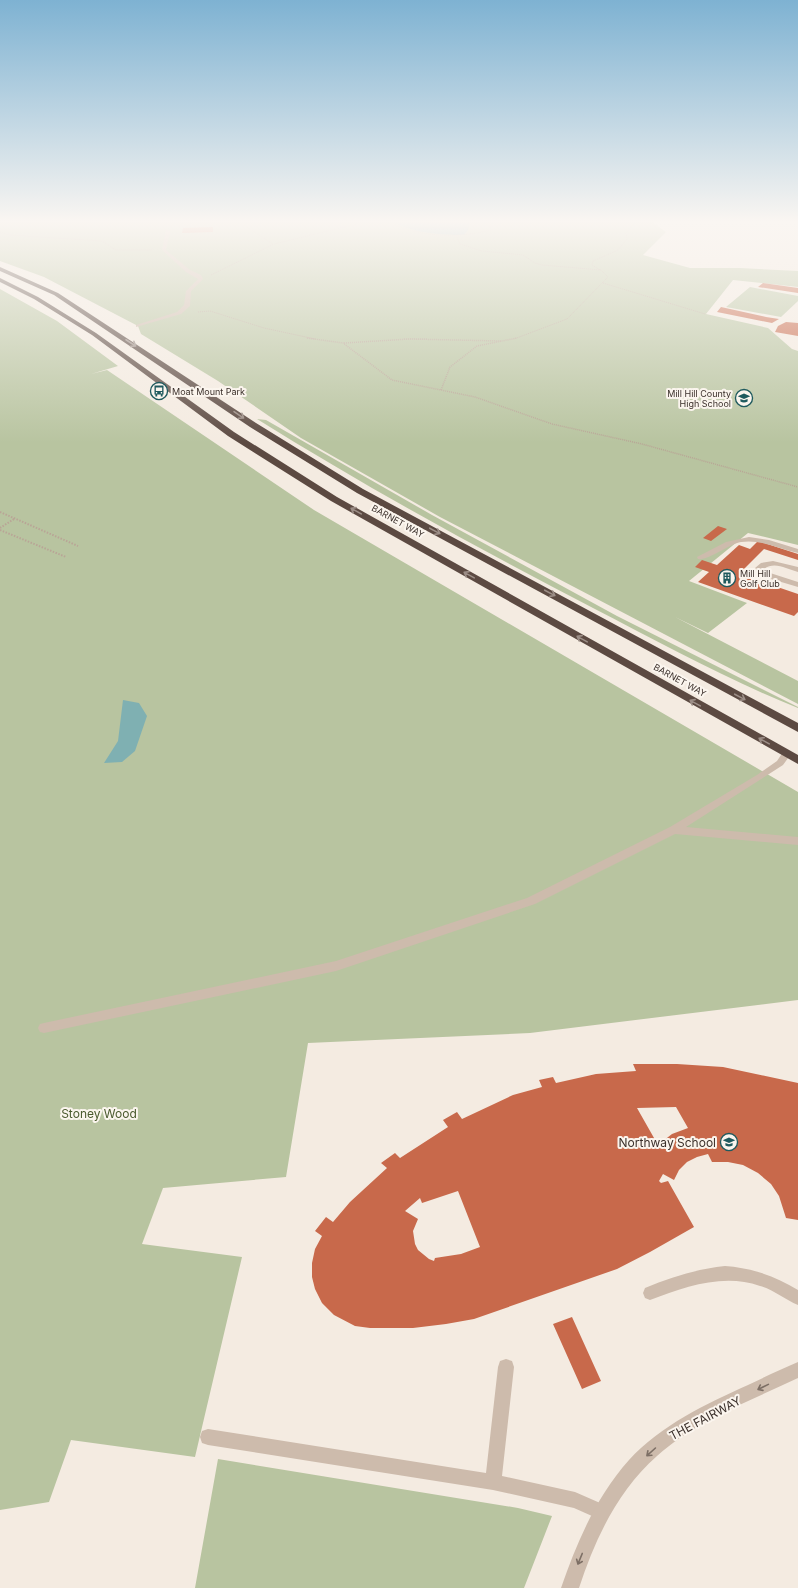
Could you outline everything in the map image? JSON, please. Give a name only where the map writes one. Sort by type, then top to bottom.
[{"type":"highway","name":"BARNET WAY","points":[[30,295],[94,334],[232,434],[334,500],[798,760]]},
{"type":"highway","name":"BARNET WAY","points":[[58,295],[253,425],[360,491],[798,728]]},
{"type":"street","points":[[138,326],[179,313],[187,306],[188,295]]},
{"type":"street","points":[[701,557],[727,542],[750,538],[757,538],[798,551]]},
{"type":"street","points":[[798,570],[775,562],[765,564],[759,568],[764,574],[798,586]]},
{"type":"street","points":[[783,720],[798,722]]},
{"type":"street","points":[[44,1028],[336,966],[531,901],[674,830],[760,777],[780,763],[786,754]]},
{"type":"street","points":[[674,830],[798,841]]},
{"type":"street","points":[[650,1293],[689,1278],[720,1272],[753,1276],[784,1288],[798,1298]]},
{"type":"street","points":[[493,1482],[506,1367]]},
{"type":"street","name":"THE FAIRWAY","points":[[570,1588],[578,1560],[601,1512],[633,1468],[668,1436],[798,1370]]},
{"type":"street","points":[[208,1437],[493,1482],[576,1500],[601,1512]]},
{"type":"path","points":[[441,390],[450,367],[477,346],[510,341],[567,319],[591,295]]},
{"type":"path","points":[[643,295],[705,314]]},
{"type":"path","points":[[179,313],[210,311],[264,328],[304,338],[343,343],[410,339],[510,341]]},
{"type":"path","points":[[343,343],[392,380],[475,397],[552,424],[642,444],[798,487]]},
{"type":"path","points":[[0,512],[78,546]]},
{"type":"path","points":[[0,529],[15,519]]},
{"type":"path","points":[[0,529],[66,557]]},
{"type":"green space","name":"Stoney Wood","points":[[0,295],[11,295],[57,321],[118,366],[91,374],[107,370],[314,510],[798,792],[798,1000],[530,1033],[308,1043],[286,1177],[163,1188],[142,1244],[242,1257],[195,1457],[71,1440],[49,1502],[0,1510]]},
{"type":"green space","points":[[79,295],[721,295],[706,314],[768,328],[792,349],[798,351],[798,545],[748,533],[689,581],[747,603],[708,633],[675,617],[798,681],[798,704],[440,517],[301,438],[218,381],[141,334],[138,326]]},
{"type":"green space","points":[[740,295],[798,296],[798,301],[781,317],[726,307]]},
{"type":"green space","points":[[257,419],[266,420],[432,515],[617,616],[798,708],[695,661],[508,563],[381,493]]},
{"type":"green space","points":[[218,1459],[518,1508],[552,1516],[524,1588],[195,1588]]},
{"type":"water","points":[[123,700],[139,703],[147,716],[135,751],[122,762],[104,763],[118,741]]},
{"type":"building","points":[[721,307],[779,319],[772,323],[717,312]]},
{"type":"building","points":[[786,322],[798,323],[798,336],[775,332],[778,326]]},
{"type":"building","points":[[718,526],[727,529],[711,541],[703,538]]},
{"type":"building","name":"Mill Hill Golf Club","points":[[758,541],[798,554],[798,560],[764,549],[739,574],[798,594],[798,612],[794,616],[698,582],[709,572],[695,567],[702,560],[717,565],[739,545],[750,549]]},
{"type":"building","points":[[633,1064],[677,1064],[723,1067],[798,1083],[798,1220],[786,1218],[779,1196],[771,1184],[758,1173],[743,1165],[728,1162],[712,1162],[708,1154],[687,1162],[679,1170],[674,1180],[663,1174],[659,1181],[661,1183],[668,1181],[694,1227],[617,1269],[474,1319],[413,1328],[370,1328],[355,1326],[334,1315],[322,1303],[315,1289],[312,1277],[312,1263],[315,1249],[322,1236],[315,1231],[326,1217],[333,1222],[350,1202],[387,1168],[381,1163],[395,1153],[400,1158],[448,1127],[443,1120],[457,1112],[462,1119],[513,1095],[542,1087],[539,1080],[553,1077],[556,1083],[596,1074],[636,1071]],"holes":[[[676,1107],[688,1128],[672,1134],[658,1145],[637,1108]],[[458,1191],[480,1247],[461,1254],[435,1258],[434,1261],[418,1250],[415,1244],[413,1231],[418,1219],[405,1211],[420,1198],[422,1203]]]},
{"type":"building","points":[[572,1317],[601,1381],[582,1389],[553,1324]]},
{"type":"place","name":"Moat Mount Park","points":[[159,391]]},
{"type":"place","name":"Mill Hill County High School","points":[[744,398]]},
{"type":"place","name":"Mill Hill Golf Club","points":[[727,578]]},
{"type":"place","name":"Northway School","points":[[729,1142]]}]
